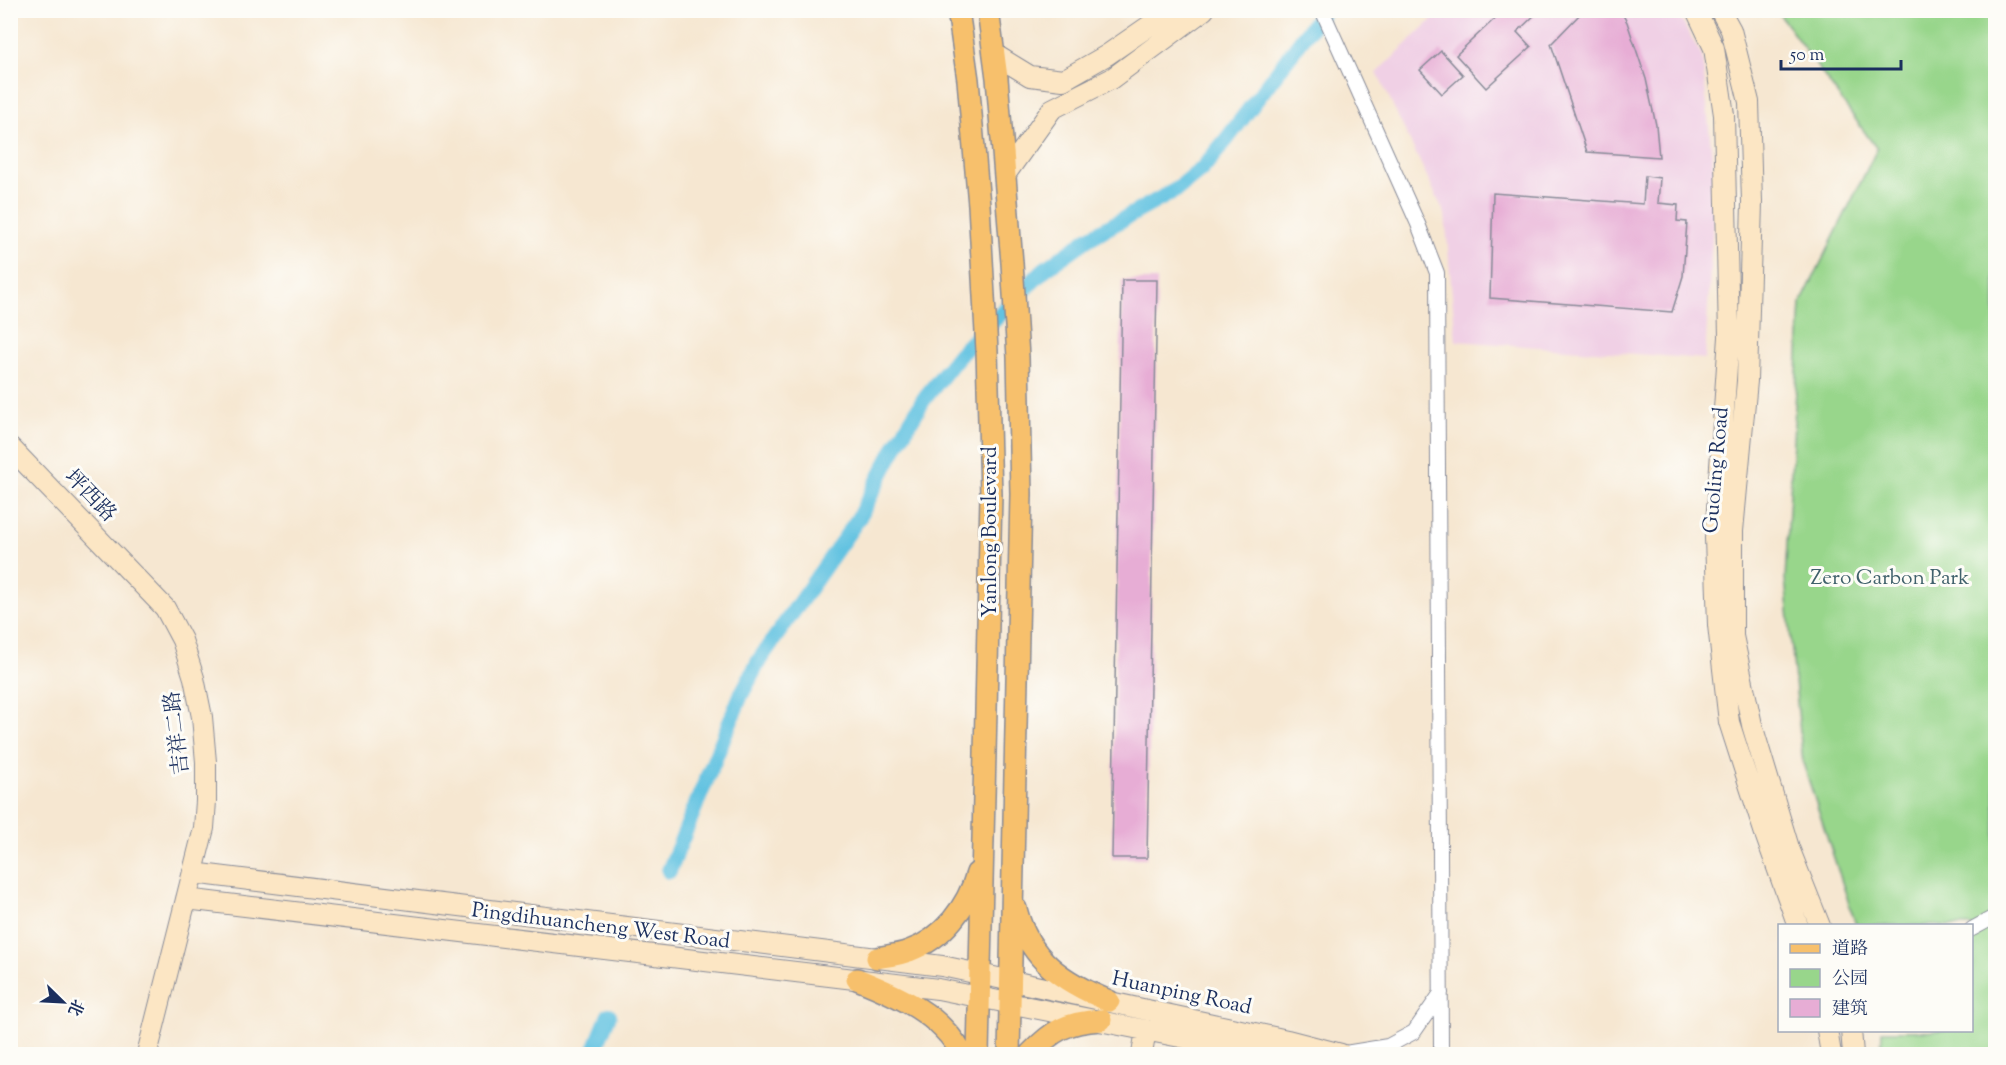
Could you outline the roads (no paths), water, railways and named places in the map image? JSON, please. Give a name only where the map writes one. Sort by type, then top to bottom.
[{"type":"main road","name":"Yanlong Boulevard","points":[[958,10],[968,80],[979,205],[989,410],[991,507],[978,1054]]},
{"type":"main road","name":"Yanlong Boulevard","points":[[988,10],[1005,175],[1019,390],[1021,494],[1009,1054]]},
{"type":"main road","points":[[994,54],[1030,76],[1063,80],[1107,55],[1172,10]]},
{"type":"main road","points":[[1005,175],[1052,109],[1111,79],[1204,10]]},
{"type":"main road","name":"Guoling Road","points":[[1696,10],[1714,48],[1724,115],[1729,337],[1715,538],[1718,625],[1729,722],[1797,924]]},
{"type":"main road","name":"Guoling Road","points":[[1719,10],[1731,30],[1749,102],[1752,202],[1747,381],[1733,531],[1733,636],[1752,725],[1788,848],[1819,924]]},
{"type":"main road","name":"坪西路","points":[[10,447],[137,576]]},
{"type":"main road","name":"吉祥二路","points":[[137,576],[165,608],[182,640],[194,678],[202,717],[206,762],[204,828],[147,1054]]},
{"type":"main road","points":[[877,958],[909,951],[930,940],[949,925],[963,905],[975,881],[983,852]]},
{"type":"main road","name":"Pingdihuancheng West Road","points":[[193,873],[942,966],[1011,980]]},
{"type":"main road","points":[[1012,892],[1019,921],[1044,963],[1105,1011]]},
{"type":"main road","name":"Pingdihuancheng West Road","points":[[186,899],[938,989],[1010,1003]]},
{"type":"main road","points":[[857,980],[895,994],[921,1010],[942,1028],[962,1054]]},
{"type":"main road","name":"Huanping Road","points":[[1011,980],[1105,1011],[1146,1030],[1266,1054]]},
{"type":"main road","name":"Huanping Road","points":[[1010,1003],[1105,1011],[1150,1010],[1340,1054]]},
{"type":"main road","points":[[1030,1054],[1044,1039],[1060,1028],[1105,1011]]},
{"type":"main road","points":[[1142,1054],[1146,1030]]},
{"type":"main road","points":[[1827,1032],[1831,1054]]},
{"type":"main road","points":[[1851,1032],[1853,1054]]},
{"type":"street","points":[[1322,10],[1418,224],[1437,273],[1441,1047],[1443,1054]]},
{"type":"street","points":[[1973,928],[1995,916]]},
{"type":"street","points":[[1340,1054],[1388,1046],[1414,1032],[1441,993]]},
{"type":"waterway","points":[[669,871],[741,695],[760,659],[858,519],[897,444],[924,399],[959,355],[1045,269],[1089,238],[1176,190],[1202,169],[1324,10]]},
{"type":"waterway","points":[[593,1054],[609,1015]]},
{"type":"park label","name":"Zero Carbon Park","points":[[1890,577]]}]
